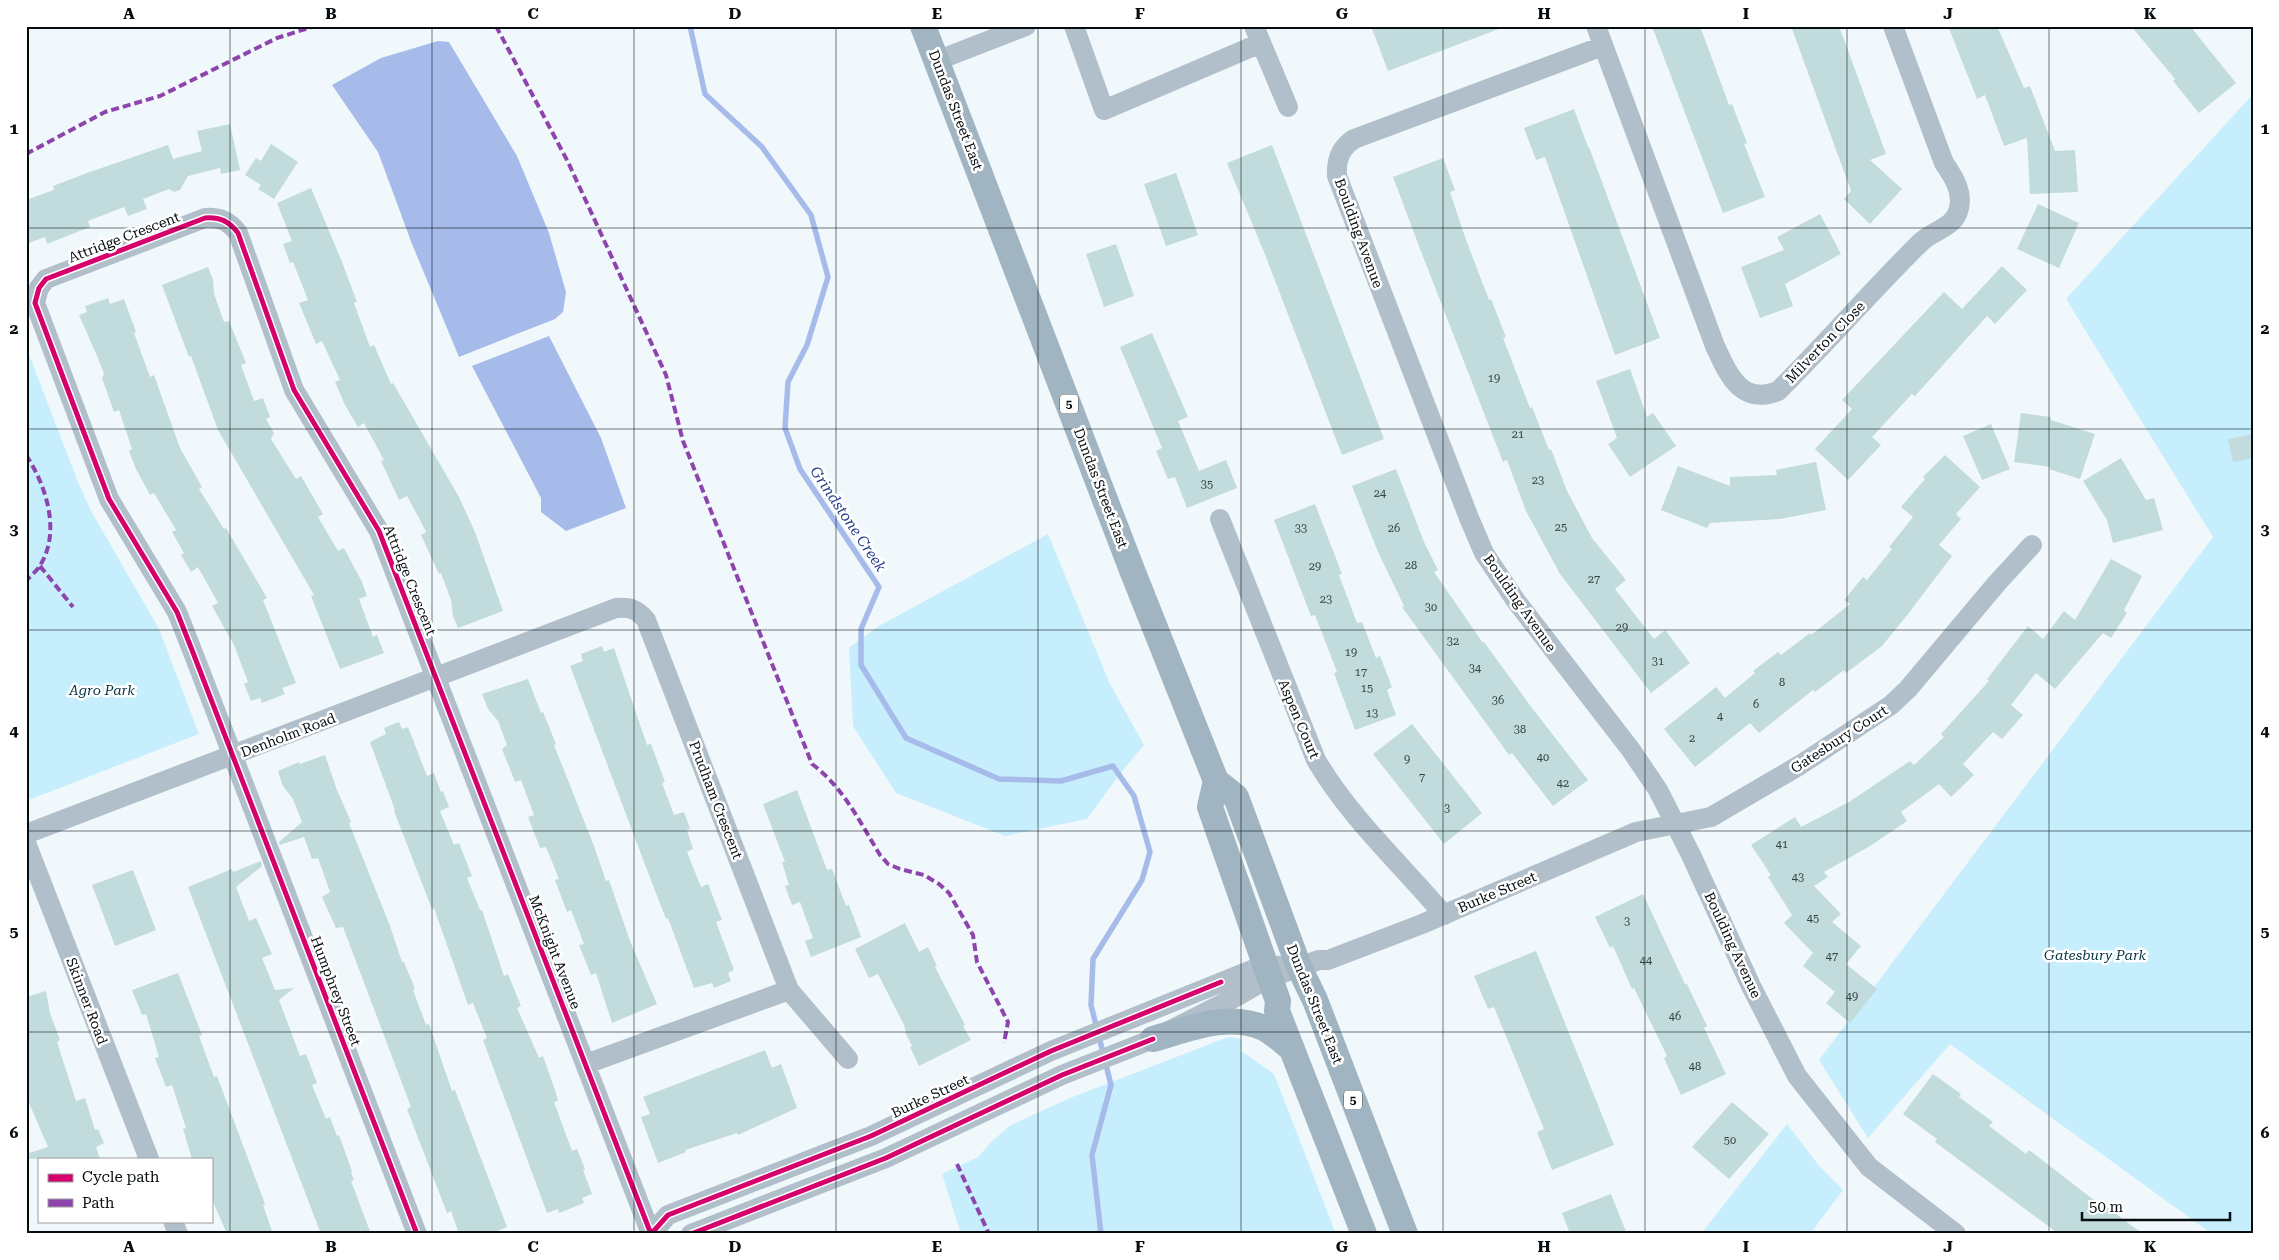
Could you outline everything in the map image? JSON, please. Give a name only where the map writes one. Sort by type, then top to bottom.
[{"type":"main road","name":"Dundas Street East","points":[[923,26],[1216,781],[1236,797],[1309,963],[1315,1000],[1405,1234]]},
{"type":"main road","points":[[1216,781],[1210,807],[1278,1001],[1277,1011],[1364,1234]]},
{"type":"main road","points":[[1153,1039],[1224,1020],[1247,1022],[1266,1029],[1292,1049]]},
{"type":"street","points":[[936,61],[1026,26]]},
{"type":"street","points":[[1074,26],[1104,110],[1258,35],[1288,107]]},
{"type":"street","name":"Milverton Close","points":[[1596,26],[1726,370],[1733,381],[1755,395],[1768,395],[1778,391],[1923,240],[1953,221],[1960,209],[1959,192],[1954,178],[1944,163],[1893,26]]},
{"type":"street","name":"Boulding Avenue","points":[[1604,46],[1354,139],[1345,144],[1340,152],[1336,164],[1337,176],[1469,518],[1484,552],[1524,613],[1631,750],[1658,790],[1676,824],[1751,986],[1797,1076],[1869,1167],[1956,1234]]},
{"type":"street","name":"Attridge Crescent","points":[[234,756],[177,612],[109,499],[35,303],[39,288],[46,279],[196,221],[217,217],[226,221],[238,233],[294,390],[379,530],[437,678]]},
{"type":"street","name":"Aspen Court","points":[[1220,519],[1316,760],[1366,828],[1444,914]]},
{"type":"street","name":"Gatesbury Court","points":[[1676,824],[1711,818],[1800,765],[1891,705],[1908,689],[1997,583],[2032,545]]},
{"type":"street","name":"Prudham Crescent","points":[[437,678],[616,608],[629,608],[640,612],[646,620],[789,990]]},
{"type":"street","name":"Denholm Road","points":[[26,834],[204,764],[234,756],[437,678]]},
{"type":"street","name":"McKnight Avenue","points":[[437,678],[651,1234]]},
{"type":"street","name":"Humphrey Street","points":[[234,756],[417,1234]]},
{"type":"street","name":"Burke Street","points":[[651,1234],[668,1215],[871,1136],[1051,1051],[1142,1015],[1267,971],[1328,960],[1444,914],[1636,832],[1676,824]]},
{"type":"street","name":"Skinner Road","points":[[26,844],[149,1158]]},
{"type":"street","points":[[691,1234],[886,1158],[1062,1075],[1153,1039],[1232,999],[1267,971]]},
{"type":"street","points":[[586,1064],[789,990],[848,1060]]},
{"type":"street","points":[[173,1222],[178,1234]]},
{"type":"green space","name":"Gatesbury Park","points":[[2253,94],[2253,1234],[2212,1234],[1950,1044],[1868,1138],[1819,1060],[2213,537],[2066,299]]},
{"type":"green space","name":"Agro Park","points":[[26,347],[78,482],[91,511],[159,629],[199,734],[26,801]]},
{"type":"green space","points":[[1048,534],[1109,682],[1144,745],[1087,819],[1005,836],[896,793],[853,726],[849,648],[877,627]]},
{"type":"green space","points":[[1228,1037],[1242,1039],[1241,1051],[1274,1074],[1336,1234],[961,1234],[942,1174],[978,1157],[992,1141],[1011,1125],[1070,1098]]},
{"type":"green space","points":[[1787,1124],[1820,1167],[1843,1190],[1810,1234],[1701,1234]]},
{"type":"water","points":[[438,41],[449,42],[517,156],[549,233],[566,292],[563,312],[555,319],[459,357],[412,244],[378,152],[332,85],[381,58]]},
{"type":"water","points":[[549,336],[601,438],[626,508],[566,531],[541,512],[541,498],[472,366]]},
{"type":"building","points":[[1371,26],[1504,26],[1504,27],[1388,71]]},
{"type":"building","points":[[1652,26],[1700,26],[1729,105],[1732,104],[1747,143],[1744,144],[1765,197],[1723,213]]},
{"type":"building","points":[[1791,26],[1839,26],[1886,154],[1870,160],[1902,189],[1870,224],[1844,199],[1851,191]]},
{"type":"building","points":[[1948,26],[1997,26],[2024,88],[2030,86],[2055,151],[2075,150],[2078,192],[2030,194],[2027,138],[2004,146],[1985,95],[1977,99]]},
{"type":"building","points":[[2131,26],[2190,26],[2236,83],[2199,113],[2173,81],[2175,79]]},
{"type":"building","points":[[1574,109],[1660,338],[1615,355],[1545,157],[1536,160],[1524,128]]},
{"type":"building","points":[[230,124],[240,170],[221,174],[220,168],[188,176],[180,190],[174,192],[169,189],[143,199],[147,209],[128,216],[124,207],[88,221],[90,227],[47,244],[45,237],[26,244],[26,200],[54,190],[53,186],[168,145],[173,159],[202,151],[197,131]]},
{"type":"building","points":[[271,144],[298,162],[274,199],[258,189],[261,185],[245,175],[256,158],[261,161]]},
{"type":"building","points":[[1272,145],[1384,439],[1342,455],[1264,252],[1227,163]]},
{"type":"building","points":[[1443,158],[1455,190],[1450,192],[1465,237],[1489,300],[1491,299],[1506,337],[1503,338],[1530,408],[1532,407],[1549,450],[1551,449],[1567,491],[1592,538],[1626,580],[1615,589],[1654,639],[1665,630],[1690,663],[1651,693],[1560,574],[1526,511],[1507,460],[1503,462],[1422,254],[1393,177]]},
{"type":"building","points":[[1176,173],[1198,235],[1166,246],[1144,184]]},
{"type":"building","points":[[311,188],[357,302],[354,303],[370,347],[374,345],[391,384],[393,383],[459,497],[475,532],[503,611],[458,628],[453,616],[451,600],[441,573],[439,574],[421,535],[426,532],[419,518],[407,496],[399,500],[381,461],[384,460],[364,423],[358,427],[345,405],[335,382],[340,380],[322,341],[316,344],[299,303],[308,300],[293,262],[290,263],[283,244],[292,241],[277,203]]},
{"type":"building","points":[[2038,204],[2079,223],[2059,268],[2017,249]]},
{"type":"building","points":[[1820,214],[1841,254],[1785,284],[1793,306],[1760,318],[1741,267],[1784,250],[1777,237]]},
{"type":"building","points":[[1116,244],[1134,296],[1104,307],[1086,254]]},
{"type":"building","points":[[2002,266],[2027,290],[1995,324],[1987,316],[1915,396],[1912,394],[1872,437],[1881,445],[1848,480],[1815,449],[1852,409],[1842,400],[1944,292],[1962,309]]},
{"type":"building","points":[[208,267],[213,280],[214,294],[224,322],[229,321],[246,363],[241,365],[254,401],[263,398],[270,417],[266,419],[274,433],[271,439],[296,479],[301,476],[323,514],[318,517],[338,551],[344,548],[362,582],[367,596],[359,599],[373,637],[377,635],[384,653],[340,669],[311,596],[314,595],[218,430],[162,285]]},
{"type":"building","points":[[108,298],[110,304],[124,299],[150,377],[154,375],[180,448],[202,487],[199,489],[224,529],[226,528],[267,598],[263,600],[296,683],[282,688],[285,694],[262,703],[260,698],[251,701],[244,684],[248,682],[234,645],[212,606],[218,603],[198,567],[191,572],[181,555],[184,553],[172,532],[176,530],[154,493],[150,495],[136,469],[129,451],[132,449],[119,410],[114,412],[102,378],[104,374],[79,315],[87,312],[85,306]]},
{"type":"building","points":[[1152,333],[1188,417],[1178,421],[1199,471],[1226,460],[1237,488],[1187,508],[1175,477],[1168,479],[1156,451],[1162,448],[1120,347]]},
{"type":"building","points":[[1630,369],[1647,417],[1653,413],[1676,446],[1630,477],[1608,444],[1617,438],[1596,381]]},
{"type":"building","points":[[2021,413],[2051,417],[2051,420],[2095,434],[2080,479],[2049,469],[2050,467],[2014,462]]},
{"type":"building","points":[[1991,424],[2010,469],[1982,480],[1963,436]]},
{"type":"building","points":[[2253,434],[2253,458],[2233,462],[2228,439]]},
{"type":"building","points":[[1945,455],[1980,487],[1956,514],[1961,519],[1939,545],[1952,556],[1908,614],[1882,646],[1846,673],[1844,670],[1815,692],[1813,690],[1759,733],[1750,723],[1695,767],[1664,729],[1716,687],[1725,698],[1755,673],[1753,671],[1778,652],[1781,655],[1810,633],[1811,635],[1850,604],[1844,600],[1863,577],[1867,580],[1892,549],[1889,547],[1913,517],[1901,507],[1925,479],[1923,477]]},
{"type":"building","points":[[2121,458],[2146,500],[2154,498],[2163,530],[2113,543],[2107,520],[2083,481]]},
{"type":"building","points":[[1816,462],[1826,510],[1780,519],[1710,523],[1707,528],[1661,510],[1678,466],[1730,486],[1730,477],[1777,475],[1776,470]]},
{"type":"building","points":[[1396,469],[1424,542],[1438,570],[1434,572],[1483,643],[1588,780],[1553,806],[1512,753],[1509,755],[1402,607],[1404,606],[1378,552],[1352,486]]},
{"type":"building","points":[[1315,504],[1342,574],[1339,575],[1357,623],[1362,622],[1376,658],[1380,656],[1392,687],[1387,690],[1396,715],[1355,730],[1334,673],[1337,672],[1315,615],[1311,616],[1274,520]]},
{"type":"building","points":[[2111,559],[2142,576],[2124,610],[2127,613],[2111,638],[2103,633],[2055,689],[2036,673],[2011,705],[2023,715],[2002,739],[1993,732],[1963,764],[1974,775],[1951,797],[1939,784],[1901,812],[1907,821],[1870,846],[1824,872],[1828,877],[1814,886],[1841,914],[1832,922],[1861,946],[1846,964],[1877,989],[1850,1023],[1826,1003],[1835,992],[1803,966],[1813,953],[1784,923],[1792,915],[1768,877],[1771,875],[1751,845],[1795,817],[1801,827],[1849,802],[1910,761],[1914,765],[1944,737],[1941,734],[1989,681],[1987,679],[2028,626],[2043,639],[2064,611],[2075,620]]},
{"type":"building","points":[[602,646],[604,652],[614,648],[647,745],[651,744],[665,782],[662,783],[674,815],[684,812],[690,829],[687,830],[693,849],[687,852],[701,887],[708,884],[722,920],[716,922],[734,970],[728,973],[731,981],[714,988],[712,983],[694,988],[570,666],[583,661],[581,654]]},
{"type":"building","points":[[528,679],[541,713],[543,712],[556,744],[554,745],[606,881],[609,880],[630,941],[657,1004],[612,1023],[596,973],[591,975],[579,945],[584,944],[571,910],[567,912],[555,880],[559,879],[546,847],[540,848],[528,817],[534,815],[521,780],[515,782],[502,749],[507,745],[498,721],[488,709],[482,694]]},
{"type":"building","points":[[399,722],[402,729],[408,727],[427,776],[434,773],[441,792],[443,791],[449,807],[440,811],[454,845],[459,843],[472,876],[467,878],[480,910],[482,910],[504,976],[508,974],[521,1006],[517,1008],[539,1058],[543,1056],[558,1101],[554,1102],[572,1151],[577,1149],[585,1169],[583,1170],[592,1194],[582,1198],[584,1203],[559,1213],[558,1209],[547,1213],[483,1040],[487,1038],[473,1003],[468,1005],[434,908],[432,909],[394,811],[370,742],[386,734],[384,728]]},
{"type":"building","points":[[1412,724],[1482,813],[1444,844],[1373,754]]},
{"type":"building","points":[[325,755],[402,962],[404,962],[415,989],[413,990],[426,1025],[429,1024],[452,1091],[455,1090],[507,1227],[491,1234],[459,1234],[451,1211],[447,1213],[407,1109],[411,1107],[343,927],[336,928],[322,897],[330,892],[318,858],[312,859],[304,837],[280,845],[279,842],[302,822],[293,799],[283,786],[278,771],[299,762],[300,764]]},
{"type":"building","points":[[797,790],[827,870],[832,869],[846,906],[849,905],[861,937],[811,957],[805,941],[813,938],[800,902],[792,905],[785,886],[789,885],[782,862],[785,862],[763,804]]},
{"type":"building","points":[[261,861],[262,866],[236,887],[249,921],[256,918],[272,954],[262,958],[275,990],[294,988],[279,1000],[300,1056],[306,1054],[317,1083],[312,1085],[326,1119],[330,1117],[337,1136],[339,1135],[352,1171],[354,1180],[351,1181],[371,1234],[321,1234],[188,887],[232,869],[233,872]]},
{"type":"building","points":[[133,870],[156,930],[115,946],[92,885]]},
{"type":"building","points":[[1643,894],[1707,1026],[1704,1028],[1726,1074],[1681,1095],[1664,1058],[1667,1056],[1634,988],[1632,989],[1613,946],[1610,948],[1595,917]]},
{"type":"building","points":[[905,923],[919,952],[928,947],[937,966],[935,967],[971,1040],[919,1066],[910,1047],[912,1046],[905,1032],[904,1025],[878,974],[869,978],[855,949]]},
{"type":"building","points":[[1536,951],[1614,1145],[1552,1170],[1537,1132],[1544,1129],[1494,1007],[1488,1009],[1474,976]]},
{"type":"building","points":[[178,973],[202,1035],[199,1036],[214,1077],[217,1076],[265,1204],[263,1205],[273,1234],[227,1234],[212,1199],[212,1158],[192,1158],[183,1129],[186,1128],[172,1085],[166,1087],[155,1058],[159,1057],[146,1014],[142,1015],[132,990]]},
{"type":"building","points":[[46,991],[50,1013],[60,1040],[57,1042],[76,1101],[85,1098],[95,1130],[98,1129],[104,1143],[96,1147],[100,1158],[26,1159],[26,1154],[48,1147],[26,1096],[26,997]]},
{"type":"building","points":[[765,1050],[772,1068],[781,1064],[797,1108],[738,1135],[737,1133],[685,1150],[686,1152],[658,1163],[641,1117],[650,1114],[643,1097]]},
{"type":"building","points":[[1933,1074],[1961,1094],[1959,1097],[1993,1122],[1989,1126],[2026,1154],[2029,1150],[2103,1207],[2104,1205],[2143,1234],[2059,1234],[1935,1142],[1937,1139],[1903,1114]]},
{"type":"building","points":[[1732,1102],[1769,1134],[1729,1179],[1692,1147]]},
{"type":"building","points":[[1611,1194],[1627,1234],[1570,1234],[1562,1213]]},
{"type":"waterway","name":"Grindstone Creek","points":[[690,26],[705,94],[762,147],[811,215],[828,277],[807,345],[788,382],[785,428],[800,469],[879,587],[861,629],[861,665],[906,738],[999,779],[1061,781],[1113,766],[1134,796],[1150,852],[1142,880],[1093,959],[1091,1005],[1111,1085],[1092,1155],[1101,1234]]},
{"type":"marked path","points":[[26,154],[105,112],[160,96],[277,38],[315,26]]},
{"type":"marked path","points":[[496,26],[568,162],[666,375],[683,441],[812,764],[842,794],[880,855],[888,864],[924,875],[949,893],[973,935],[977,962],[1008,1022],[1004,1043]]},
{"type":"marked path","points":[[26,455],[40,480],[49,509],[50,525],[46,554],[38,569],[26,581]]},
{"type":"marked path","points":[[40,566],[73,607]]},
{"type":"marked path","points":[[957,1164],[989,1234]]},
{"type":"cycle path","points":[[417,1234],[177,612],[109,499],[35,303],[39,288],[46,279],[205,218],[215,218],[224,221],[231,225],[238,233],[294,390],[379,531],[651,1234]]},
{"type":"cycle path","points":[[651,1234],[668,1215],[871,1136],[1051,1051],[1221,982]]},
{"type":"cycle path","points":[[691,1234],[886,1158],[1062,1075],[1153,1039]]}]
